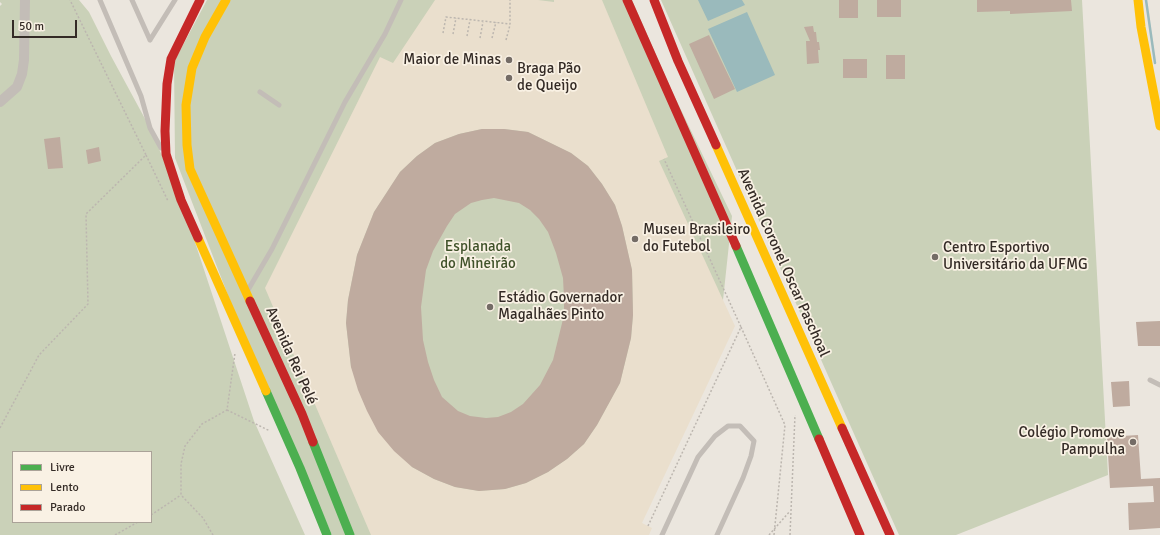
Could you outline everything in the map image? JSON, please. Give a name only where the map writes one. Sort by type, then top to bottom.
[{"type":"main road","points":[[200,0],[171,58],[167,84],[165,123],[166,154],[181,200],[300,468],[327,535]]},
{"type":"main road","name":"Avenida Rei Pelé","points":[[226,0],[205,37],[192,68],[186,105],[187,146],[190,169],[302,414],[350,535]]},
{"type":"main road","points":[[627,0],[669,78],[773,331],[860,535]]},
{"type":"main road","name":"Avenida Coronel Oscar Paschoal","points":[[654,0],[678,61],[808,355],[890,535]]},
{"type":"main road","points":[[1138,0],[1141,27],[1160,126]]},
{"type":"main road","points":[[669,78],[678,61]]},
{"type":"main road","points":[[227,306],[247,295]]},
{"type":"main road","points":[[773,331],[785,339]]},
{"type":"main road","points":[[797,347],[808,355]]},
{"type":"main road","points":[[300,468],[302,414]]},
{"type":"street","points":[[0,102],[16,87],[22,74],[24,60],[25,0]]},
{"type":"lane","points":[[100,0],[141,96],[150,128],[168,161]]},
{"type":"lane","points":[[132,0],[150,40],[175,0]]},
{"type":"lane","points":[[247,295],[250,286],[272,250],[346,102],[385,34],[401,0]]},
{"type":"lane","points":[[260,92],[279,105]]},
{"type":"lane","points":[[1150,380],[1160,385]]},
{"type":"lane","points":[[662,535],[698,457],[715,436],[728,426],[740,426],[754,441],[751,456],[743,478],[717,535]]},
{"type":"path","points":[[70,0],[169,203]]},
{"type":"path","points":[[506,40],[510,24],[510,0]]},
{"type":"path","points":[[443,33],[446,17],[510,24]]},
{"type":"path","points":[[453,34],[456,18]]},
{"type":"path","points":[[467,36],[470,20]]},
{"type":"path","points":[[480,38],[483,21]]},
{"type":"path","points":[[492,38],[496,22]]},
{"type":"path","points":[[0,428],[39,355],[88,304],[86,214],[146,155]]},
{"type":"path","points":[[664,159],[785,425],[774,535]]},
{"type":"path","points":[[648,526],[741,327]]},
{"type":"path","points":[[227,410],[236,349]]},
{"type":"path","points":[[790,535],[795,408]]},
{"type":"path","points":[[227,410],[274,434]]},
{"type":"path","points":[[213,535],[203,518],[181,495],[181,464],[185,446],[202,424],[227,410]]},
{"type":"path","points":[[152,514],[181,495]]},
{"type":"path","points":[[769,535],[791,510]]},
{"type":"path","points":[[115,535],[136,523]]},
{"type":"green space","points":[[0,0],[79,0],[89,12],[150,128],[181,200],[254,421],[305,535],[0,535],[0,6],[2,4]]},
{"type":"green space","name":"Esplanada do Mineirão","points":[[207,0],[632,0],[670,87],[732,216],[720,328],[626,535],[332,535],[236,316],[175,158],[174,62]]},
{"type":"green space","name":"Centro Esportivo Universitário da UFMG","points":[[661,0],[1082,0],[1108,475],[956,535],[899,535]]},
{"type":"shaded area","points":[[435,0],[538,0],[554,2],[554,0],[602,0],[668,157],[659,161],[735,326],[642,523],[652,528],[649,535],[371,535],[265,288],[380,57],[393,63]],"holes":[[[482,129],[504,129],[528,132],[571,153],[588,166],[602,184],[615,205],[622,226],[632,270],[633,315],[631,338],[620,383],[597,425],[584,444],[567,459],[548,472],[526,483],[505,489],[479,491],[455,487],[434,479],[412,467],[351,367],[346,323],[348,300],[357,255],[374,212],[400,172],[417,156],[435,143],[459,134]]]},
{"type":"water","points":[[698,0],[742,0],[745,5],[708,21]]},
{"type":"water","points":[[747,12],[775,75],[737,92],[708,29]]},
{"type":"building","points":[[839,0],[858,0],[858,18],[839,18]]},
{"type":"building","points":[[877,0],[901,0],[901,17],[877,17]]},
{"type":"building","points":[[977,0],[1071,0],[1072,11],[1010,14],[1010,11],[977,12]]},
{"type":"building","points":[[813,26],[814,32],[816,32],[817,42],[819,42],[819,63],[807,64],[806,41],[810,41],[804,27]]},
{"type":"building","points":[[709,35],[735,89],[714,99],[689,44]]},
{"type":"building","points":[[886,55],[905,55],[905,79],[886,79]]},
{"type":"building","points":[[843,59],[867,59],[867,78],[843,78]]},
{"type":"building","name":"Estádio Governador Magalhães Pinto","points":[[482,129],[504,129],[528,132],[571,153],[588,166],[602,184],[615,205],[622,226],[632,270],[633,315],[631,338],[620,383],[597,425],[584,444],[567,459],[548,472],[526,483],[505,489],[479,491],[455,487],[434,479],[412,467],[394,451],[378,432],[358,390],[351,367],[346,323],[348,300],[357,255],[374,212],[400,172],[417,156],[435,143],[459,134]],"holes":[[[494,198],[519,203],[530,210],[539,219],[548,232],[563,278],[564,315],[553,360],[540,385],[523,404],[511,412],[498,417],[486,418],[470,416],[458,411],[442,397],[428,362],[423,340],[421,307],[426,270],[433,251],[455,214],[471,203],[482,200]]]},
{"type":"building","points":[[60,137],[63,168],[48,169],[44,139]]},
{"type":"building","points":[[99,147],[101,161],[88,164],[86,150]]},
{"type":"building","points":[[1160,321],[1160,346],[1138,346],[1136,322]]},
{"type":"building","points":[[1129,381],[1130,406],[1113,407],[1111,382]]},
{"type":"building","points":[[1138,435],[1141,479],[1160,478],[1160,528],[1129,530],[1128,503],[1154,502],[1153,486],[1110,488],[1107,437]]},
{"type":"waterway","points":[[1146,0],[1155,63]]},
{"type":"traffic: fast","points":[[736,246],[819,439]]},
{"type":"traffic: fast","points":[[266,391],[300,468],[327,535]]},
{"type":"traffic: fast","points":[[313,442],[350,535]]},
{"type":"traffic: slow","points":[[226,0],[205,37],[192,68],[186,105],[187,145],[190,169],[250,301]]},
{"type":"traffic: slow","points":[[1138,0],[1141,27],[1160,126]]},
{"type":"traffic: slow","points":[[716,145],[842,428]]},
{"type":"traffic: slow","points":[[198,238],[266,391]]},
{"type":"traffic: jam","points":[[198,238],[181,200],[166,154],[165,131],[167,84],[171,59],[200,0]]},
{"type":"traffic: jam","points":[[627,0],[736,246]]},
{"type":"traffic: jam","points":[[654,0],[678,61],[716,145]]},
{"type":"traffic: jam","points":[[250,301],[302,414],[313,442]]},
{"type":"traffic: jam","points":[[842,428],[890,535]]},
{"type":"traffic: jam","points":[[819,439],[860,535]]},
{"type":"place","name":"Maior de Minas","points":[[509,60]]},
{"type":"place","name":"Braga Pão de Queijo","points":[[509,78]]},
{"type":"place","name":"Museu Brasileiro do Futebol","points":[[635,239]]},
{"type":"place","name":"Centro Esportivo Universitário da UFMG","points":[[935,257]]},
{"type":"place","name":"Estádio Governador Magalhães Pinto","points":[[490,307]]},
{"type":"place","name":"Colégio Promove Pampulha","points":[[1133,442]]}]
